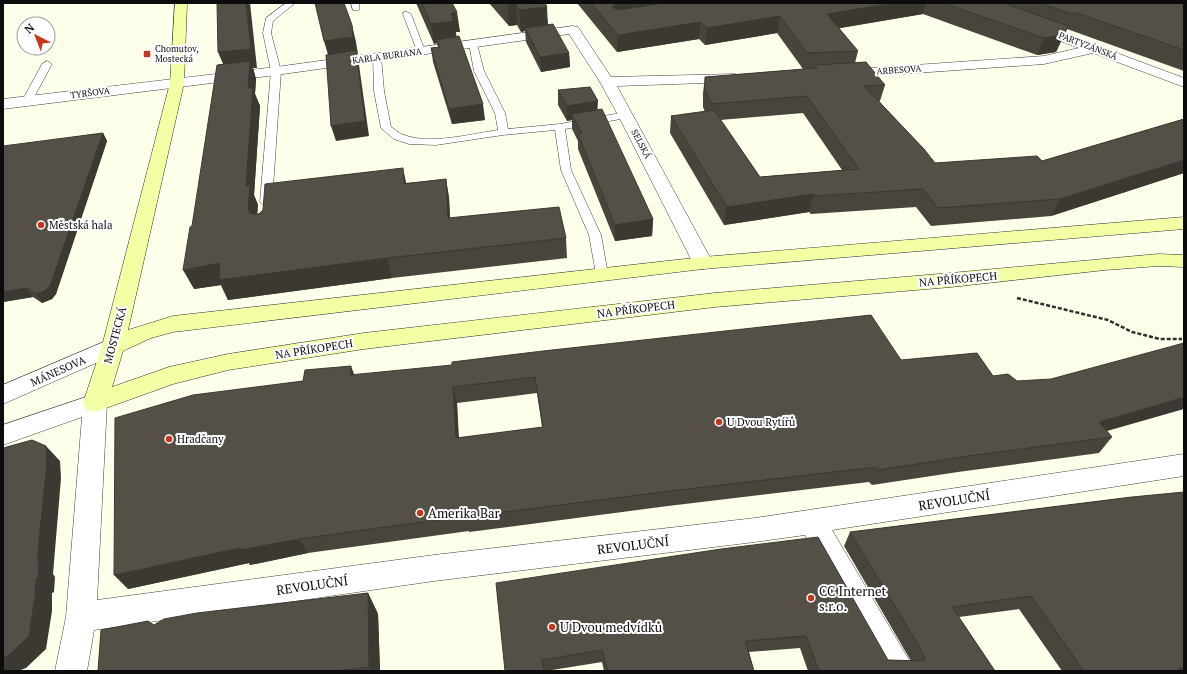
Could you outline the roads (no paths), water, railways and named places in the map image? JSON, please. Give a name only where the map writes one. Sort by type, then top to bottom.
[{"type":"street","name":"MOSTECKÁ","points":[[71,671],[81,616],[95,403],[113,346],[177,83],[181,3]]},
{"type":"street","name":"PARTYZÁNSKÁ","points":[[1024,22],[1184,83]]},
{"type":"street","name":"KARLA BURIANA","points":[[177,83],[276,72],[573,30]]},
{"type":"street","name":"SELSKÁ","points":[[573,30],[607,82],[626,115],[703,263]]},
{"type":"street","name":"ARBESOVA","points":[[834,75],[1044,60],[1093,49]]},
{"type":"street","points":[[607,82],[748,78]]},
{"type":"street","name":"TYRŠOVA","points":[[3,104],[177,83]]},
{"type":"street","points":[[113,346],[144,332],[173,324],[602,274],[703,263],[1184,223]]},
{"type":"street","name":"NA PŘÍKOPECH","points":[[95,403],[169,376],[228,362],[364,341],[715,300],[951,280],[1105,264],[1158,260],[1184,261]]},
{"type":"street","name":"MÁNESOVA","points":[[3,395],[113,346]]},
{"type":"street","points":[[3,435],[95,403]]},
{"type":"street","name":"REVOLUČNÍ","points":[[81,616],[434,568],[755,530],[1184,465]]},
{"type":"street","points":[[812,521],[898,671]]},
{"type":"lane","points":[[265,214],[276,72],[267,33],[269,20],[291,3]]},
{"type":"lane","points":[[407,14],[421,51]]},
{"type":"lane","points":[[473,44],[479,71],[500,113],[503,132]]},
{"type":"lane","points":[[377,57],[379,92],[386,128],[399,137],[421,142],[455,140],[503,132],[560,127],[626,115]]},
{"type":"lane","points":[[27,101],[46,64]]},
{"type":"lane","points":[[560,127],[566,170],[595,235],[602,274]]},
{"type":"place","name":"Chomutov, Mostecká","points":[[147,54]]},
{"type":"place","name":"Městská hala","points":[[41,225]]},
{"type":"place","name":"U Dvou Rytířů","points":[[719,422]]},
{"type":"place","name":"Hradčany","points":[[169,439]]},
{"type":"place","name":"Amerika Bar","points":[[420,513]]},
{"type":"place","name":"CC Internet s.r.o.","points":[[811,598]]},
{"type":"place","name":"U Dvou medvídků","points":[[552,627]]}]
